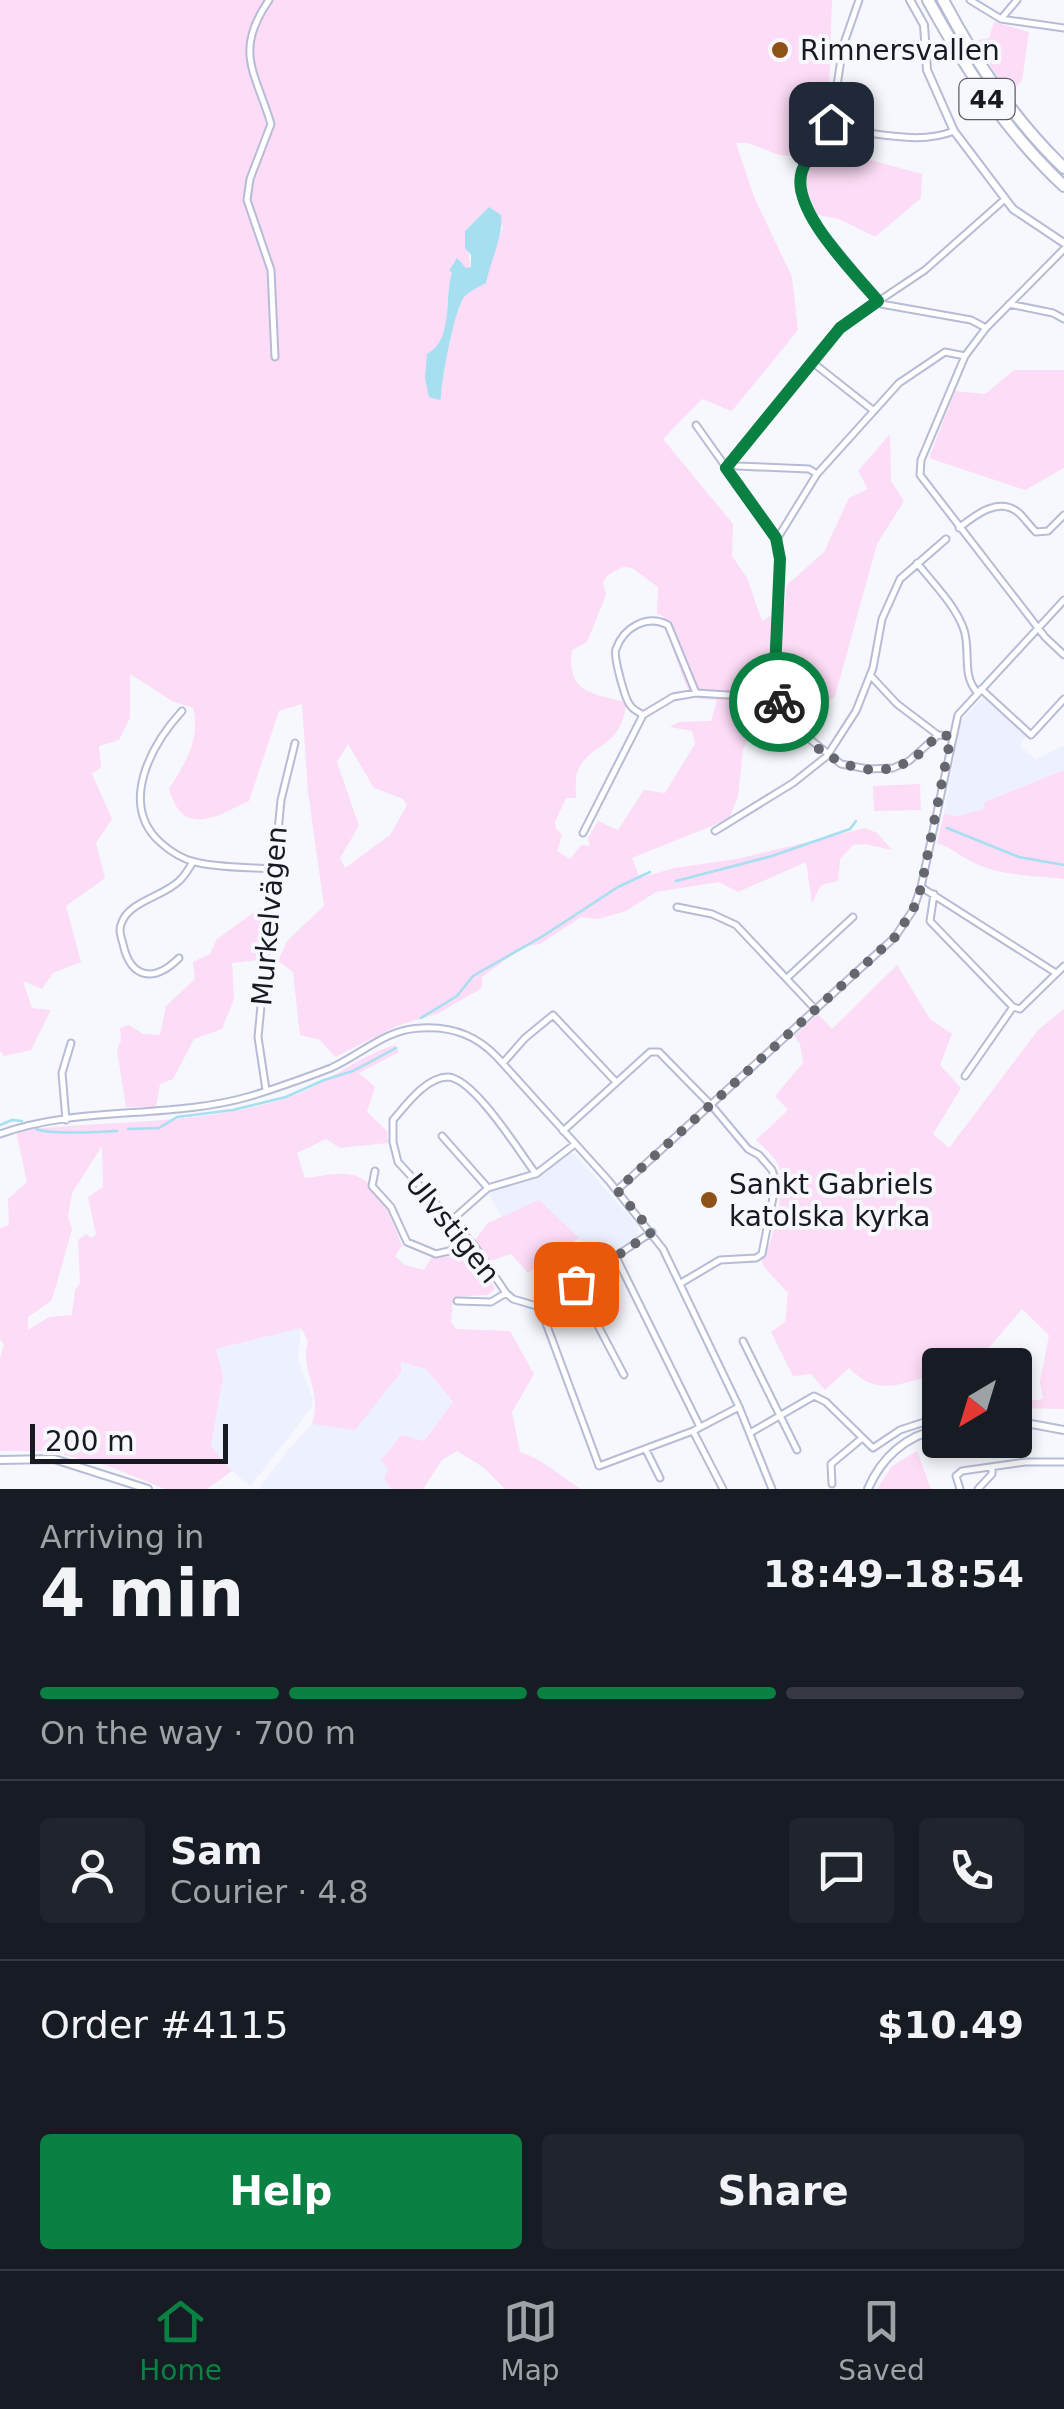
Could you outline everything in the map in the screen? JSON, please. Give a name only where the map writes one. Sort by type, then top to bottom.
[{"type":"highway","name":"44","points":[[928,0],[965,66],[1002,120],[1064,186]]},
{"type":"highway","name":"44","points":[[943,0],[990,82],[1064,168]]},
{"type":"street","points":[[269,0],[256,22],[250,52],[255,86],[270,124],[250,179],[247,200],[270,270],[275,358]]},
{"type":"street","points":[[859,0],[842,46],[829,130],[803,169],[800,192],[816,224],[878,301],[971,320],[986,328]]},
{"type":"street","points":[[910,0],[924,25],[927,70],[954,132],[1005,200],[1064,246],[964,356],[921,460],[920,476],[1064,655]]},
{"type":"street","points":[[970,0],[1002,19],[1064,28]]},
{"type":"street","points":[[1002,19],[1017,0]]},
{"type":"street","points":[[834,111],[848,130]]},
{"type":"street","points":[[829,130],[880,138],[954,132]]},
{"type":"street","points":[[726,468],[840,328],[925,270],[1005,200]]},
{"type":"street","points":[[1009,304],[1054,313],[1064,319]]},
{"type":"street","points":[[1054,313],[1064,310]]},
{"type":"street","points":[[776,538],[817,474],[899,383],[945,352],[964,356]]},
{"type":"street","points":[[812,362],[874,411]]},
{"type":"street","points":[[696,425],[776,538],[780,559],[774,692],[797,729],[841,764],[868,769],[893,768],[909,761],[938,735]]},
{"type":"street","points":[[731,462],[737,466],[809,469],[817,474]]},
{"type":"street","points":[[959,528],[983,510],[1006,507],[1022,515],[1036,532],[1048,531],[1064,515]]},
{"type":"street","points":[[715,831],[793,783],[827,756],[856,711],[870,675],[882,619],[900,580],[946,539]]},
{"type":"street","points":[[917,563],[960,622],[966,640],[968,677],[979,691],[1030,735],[1064,699]]},
{"type":"street","points":[[617,1190],[895,937],[913,910],[921,888],[958,716],[1064,600]]},
{"type":"street","points":[[643,715],[629,705],[615,657],[616,648],[636,624],[658,620],[668,624],[696,693]]},
{"type":"street","points":[[870,675],[897,704],[938,735],[951,736]]},
{"type":"street","points":[[583,833],[643,715],[673,697],[774,692]]},
{"type":"street","points":[[182,711],[165,730],[143,774],[140,803],[153,836],[193,862],[273,870]]},
{"type":"street","name":"Murkelvägen","points":[[266,1090],[258,1037],[280,800],[296,743]]},
{"type":"street","points":[[178,958],[166,970],[145,974],[133,968],[126,959],[119,928],[125,914],[181,880],[193,862]]},
{"type":"street","points":[[921,888],[1056,974]]},
{"type":"street","points":[[934,894],[930,921],[1013,1008],[1020,1009],[1064,966]]},
{"type":"street","points":[[677,907],[728,920],[743,930],[815,1009]]},
{"type":"street","points":[[787,978],[853,917]]},
{"type":"street","points":[[965,1076],[1013,1008]]},
{"type":"street","points":[[502,1063],[524,1038],[553,1015],[616,1082]]},
{"type":"street","points":[[0,1134],[31,1124],[204,1106],[332,1067],[386,1036],[414,1028],[470,1034],[502,1063],[652,1232],[682,1282],[772,1489]]},
{"type":"street","points":[[66,1120],[62,1072],[71,1043]]},
{"type":"street","points":[[563,1131],[650,1052],[660,1052],[748,1149],[767,1162],[776,1182],[762,1254],[756,1258],[720,1260],[682,1282]]},
{"type":"street","name":"Ulvstigen","points":[[536,1174],[467,1086],[456,1079],[440,1078],[418,1094],[394,1120],[392,1142],[398,1162],[474,1245],[506,1293],[513,1300],[540,1308]]},
{"type":"street","points":[[442,1136],[488,1188]]},
{"type":"street","points":[[452,1220],[488,1188],[536,1174],[575,1144]]},
{"type":"street","points":[[375,1171],[372,1186],[390,1208],[407,1242],[436,1254],[474,1245]]},
{"type":"street","points":[[652,1232],[540,1308],[600,1466],[693,1432],[739,1407]]},
{"type":"street","points":[[616,1257],[700,1427]]},
{"type":"street","points":[[576,1284],[624,1374]]},
{"type":"street","name":"Ulvstigen","points":[[457,1301],[491,1302],[506,1293]]},
{"type":"street","points":[[743,1342],[797,1450]]},
{"type":"street","points":[[750,1433],[810,1397],[820,1398],[861,1439],[876,1448],[900,1430],[922,1423]]},
{"type":"street","points":[[1032,1425],[1064,1430]]},
{"type":"street","points":[[693,1432],[723,1489]]},
{"type":"street","points":[[868,1489],[890,1454],[922,1435]]},
{"type":"street","points":[[832,1484],[832,1464],[861,1439]]},
{"type":"street","points":[[646,1450],[660,1478]]},
{"type":"street","points":[[0,1460],[54,1459],[148,1489]]},
{"type":"street","points":[[960,1489],[956,1476],[962,1471],[1025,1462],[1064,1462]]},
{"type":"street","points":[[978,1489],[992,1474],[992,1467]]},
{"type":"shaded area","points":[[0,0],[832,0],[828,123],[802,157],[736,143],[754,197],[792,277],[798,330],[732,411],[702,399],[663,439],[733,524],[732,556],[747,578],[762,621],[784,608],[787,585],[824,552],[849,498],[868,489],[858,471],[890,434],[891,481],[904,501],[877,544],[835,696],[822,707],[797,660],[755,657],[744,688],[760,710],[743,750],[738,797],[729,819],[632,858],[640,878],[865,828],[877,833],[892,850],[853,845],[840,859],[838,881],[821,885],[812,903],[806,862],[738,892],[719,882],[656,892],[626,911],[599,919],[581,917],[540,944],[523,947],[482,977],[482,988],[439,1013],[397,1026],[335,1057],[320,1040],[300,1035],[293,972],[278,961],[287,941],[324,906],[308,792],[302,704],[279,711],[249,801],[212,817],[192,819],[175,804],[169,789],[193,740],[193,708],[172,701],[130,674],[130,718],[119,740],[99,746],[101,767],[92,774],[112,819],[96,843],[105,878],[66,906],[81,962],[53,973],[42,989],[23,981],[32,1008],[51,1010],[31,1050],[4,1056],[0,1051]],"holes":[[[489,207],[503,227],[491,256],[486,283],[467,294],[461,303],[449,344],[441,397],[427,355],[445,328],[452,272],[471,268],[465,231]],[[623,567],[632,568],[658,587],[657,614],[663,616],[690,692],[698,698],[717,700],[711,721],[679,722],[670,727],[692,731],[695,744],[665,793],[644,790],[618,830],[598,821],[588,838],[590,846],[581,845],[570,859],[557,851],[562,835],[555,822],[566,798],[576,798],[576,776],[582,763],[619,729],[626,702],[584,689],[577,683],[571,664],[572,650],[587,642],[606,595],[603,582]],[[348,744],[374,788],[403,799],[407,805],[390,835],[345,868],[340,858],[359,826],[337,762]]]},
{"type":"shaded area","points":[[994,22],[1029,32],[1022,81],[1009,93],[973,41],[989,38]]},
{"type":"shaded area","points":[[819,146],[922,174],[921,198],[875,237],[839,219],[814,214],[804,180]]},
{"type":"shaded area","points":[[1014,370],[1064,370],[1064,468],[1025,490],[929,458],[955,391],[985,394]]},
{"type":"shaded area","points":[[983,697],[1026,736],[1020,746],[1036,760],[1064,745],[1064,770],[984,802],[986,809],[956,816],[944,814],[961,721]]},
{"type":"shaded area","points":[[1064,770],[1064,879],[991,869],[937,843],[944,814],[956,816],[985,809],[984,802]]},
{"type":"shaded area","points":[[920,784],[921,810],[874,811],[873,786]]},
{"type":"shaded area","points":[[264,905],[259,960],[232,963],[234,999],[222,1029],[194,1039],[173,1079],[160,1084],[156,1107],[126,1107],[117,1050],[120,1028],[129,1025],[143,1034],[160,1035],[166,1006],[195,979],[193,962],[210,954],[217,939]]},
{"type":"shaded area","points":[[897,965],[930,1019],[952,1034],[940,1065],[961,1088],[933,1134],[949,1148],[1038,1030],[1064,1009],[1064,1409],[1032,1408],[1032,1401],[1043,1399],[1040,1382],[1049,1335],[1022,1309],[989,1348],[922,1348],[922,1378],[903,1384],[881,1386],[849,1368],[825,1390],[811,1374],[793,1376],[771,1332],[785,1322],[788,1293],[761,1259],[774,1228],[780,1172],[776,1161],[756,1140],[788,1110],[775,1096],[803,1063],[800,1044],[794,1036],[818,1014],[832,1029]]},
{"type":"shaded area","points":[[395,1045],[399,1052],[359,1073],[375,1087],[367,1112],[387,1131],[388,1143],[340,1148],[326,1139],[297,1153],[305,1178],[346,1174],[367,1182],[382,1201],[398,1235],[402,1246],[395,1256],[405,1265],[424,1270],[432,1257],[456,1255],[478,1246],[475,1240],[488,1223],[539,1200],[579,1238],[528,1273],[511,1254],[484,1263],[495,1289],[488,1295],[453,1297],[451,1322],[456,1329],[510,1331],[534,1374],[512,1412],[520,1452],[544,1463],[581,1489],[505,1489],[483,1467],[457,1451],[442,1460],[423,1489],[391,1489],[384,1479],[388,1469],[381,1460],[401,1435],[424,1441],[453,1402],[426,1369],[401,1362],[401,1372],[355,1430],[312,1424],[315,1400],[306,1362],[308,1341],[301,1328],[216,1349],[223,1377],[211,1446],[232,1471],[207,1489],[165,1489],[108,1466],[48,1451],[0,1451],[0,1358],[4,1345],[0,1339],[0,1228],[9,1225],[8,1199],[27,1182],[16,1131],[184,1118],[251,1108],[299,1094]],"holes":[[[102,1146],[103,1187],[88,1197],[96,1234],[92,1238],[86,1234],[78,1240],[80,1283],[75,1290],[72,1315],[49,1317],[28,1330],[28,1317],[51,1301],[72,1229],[68,1217],[72,1193]]]},
{"type":"shaded area","points":[[568,1154],[575,1154],[638,1227],[638,1236],[605,1256],[595,1242],[589,1246],[550,1219],[502,1218],[487,1191],[496,1185],[543,1175]]},
{"type":"shaded area","points":[[301,1328],[298,1359],[313,1400],[311,1408],[251,1486],[211,1446],[223,1377],[216,1349]]},
{"type":"shaded area","points":[[400,1362],[426,1369],[453,1403],[423,1441],[400,1435],[381,1460],[389,1469],[384,1479],[391,1489],[259,1489],[312,1424],[355,1430]]},
{"type":"shaded area","points":[[917,1451],[931,1489],[877,1489],[892,1466]]},
{"type":"water","points":[[489,207],[501,215],[501,223],[486,283],[467,294],[461,303],[449,345],[441,398],[429,397],[425,378],[427,354],[445,328],[452,272],[449,271],[457,258],[466,268],[471,267],[465,231]]},
{"type":"waterway","points":[[676,881],[772,856],[850,829],[856,821]]},
{"type":"waterway","points":[[947,828],[1019,857],[1064,865]]},
{"type":"waterway","points":[[421,1018],[457,996],[473,976],[618,887],[650,872]]},
{"type":"waterway","points":[[128,1129],[159,1128],[177,1117],[233,1110],[286,1097],[353,1071],[396,1048]]},
{"type":"waterway","points":[[0,1125],[22,1121]]},
{"type":"waterway","points":[[36,1129],[63,1133],[117,1131]]},
{"type":"way so far","points":[[576,1284],[652,1232],[617,1190],[895,937],[913,910],[921,888],[951,736],[938,735],[924,750],[893,768],[841,764],[797,729],[779,702]]},
{"type":"place","name":"Rimnersvallen","points":[[780,50]]},
{"type":"place","name":"Sankt Gabriels katolska kyrka","points":[[709,1200]]},
{"type":"route","points":[[779,702],[774,692],[780,559],[776,538],[726,468],[840,328],[878,301],[816,224],[800,192],[803,169],[831,124]]}]
